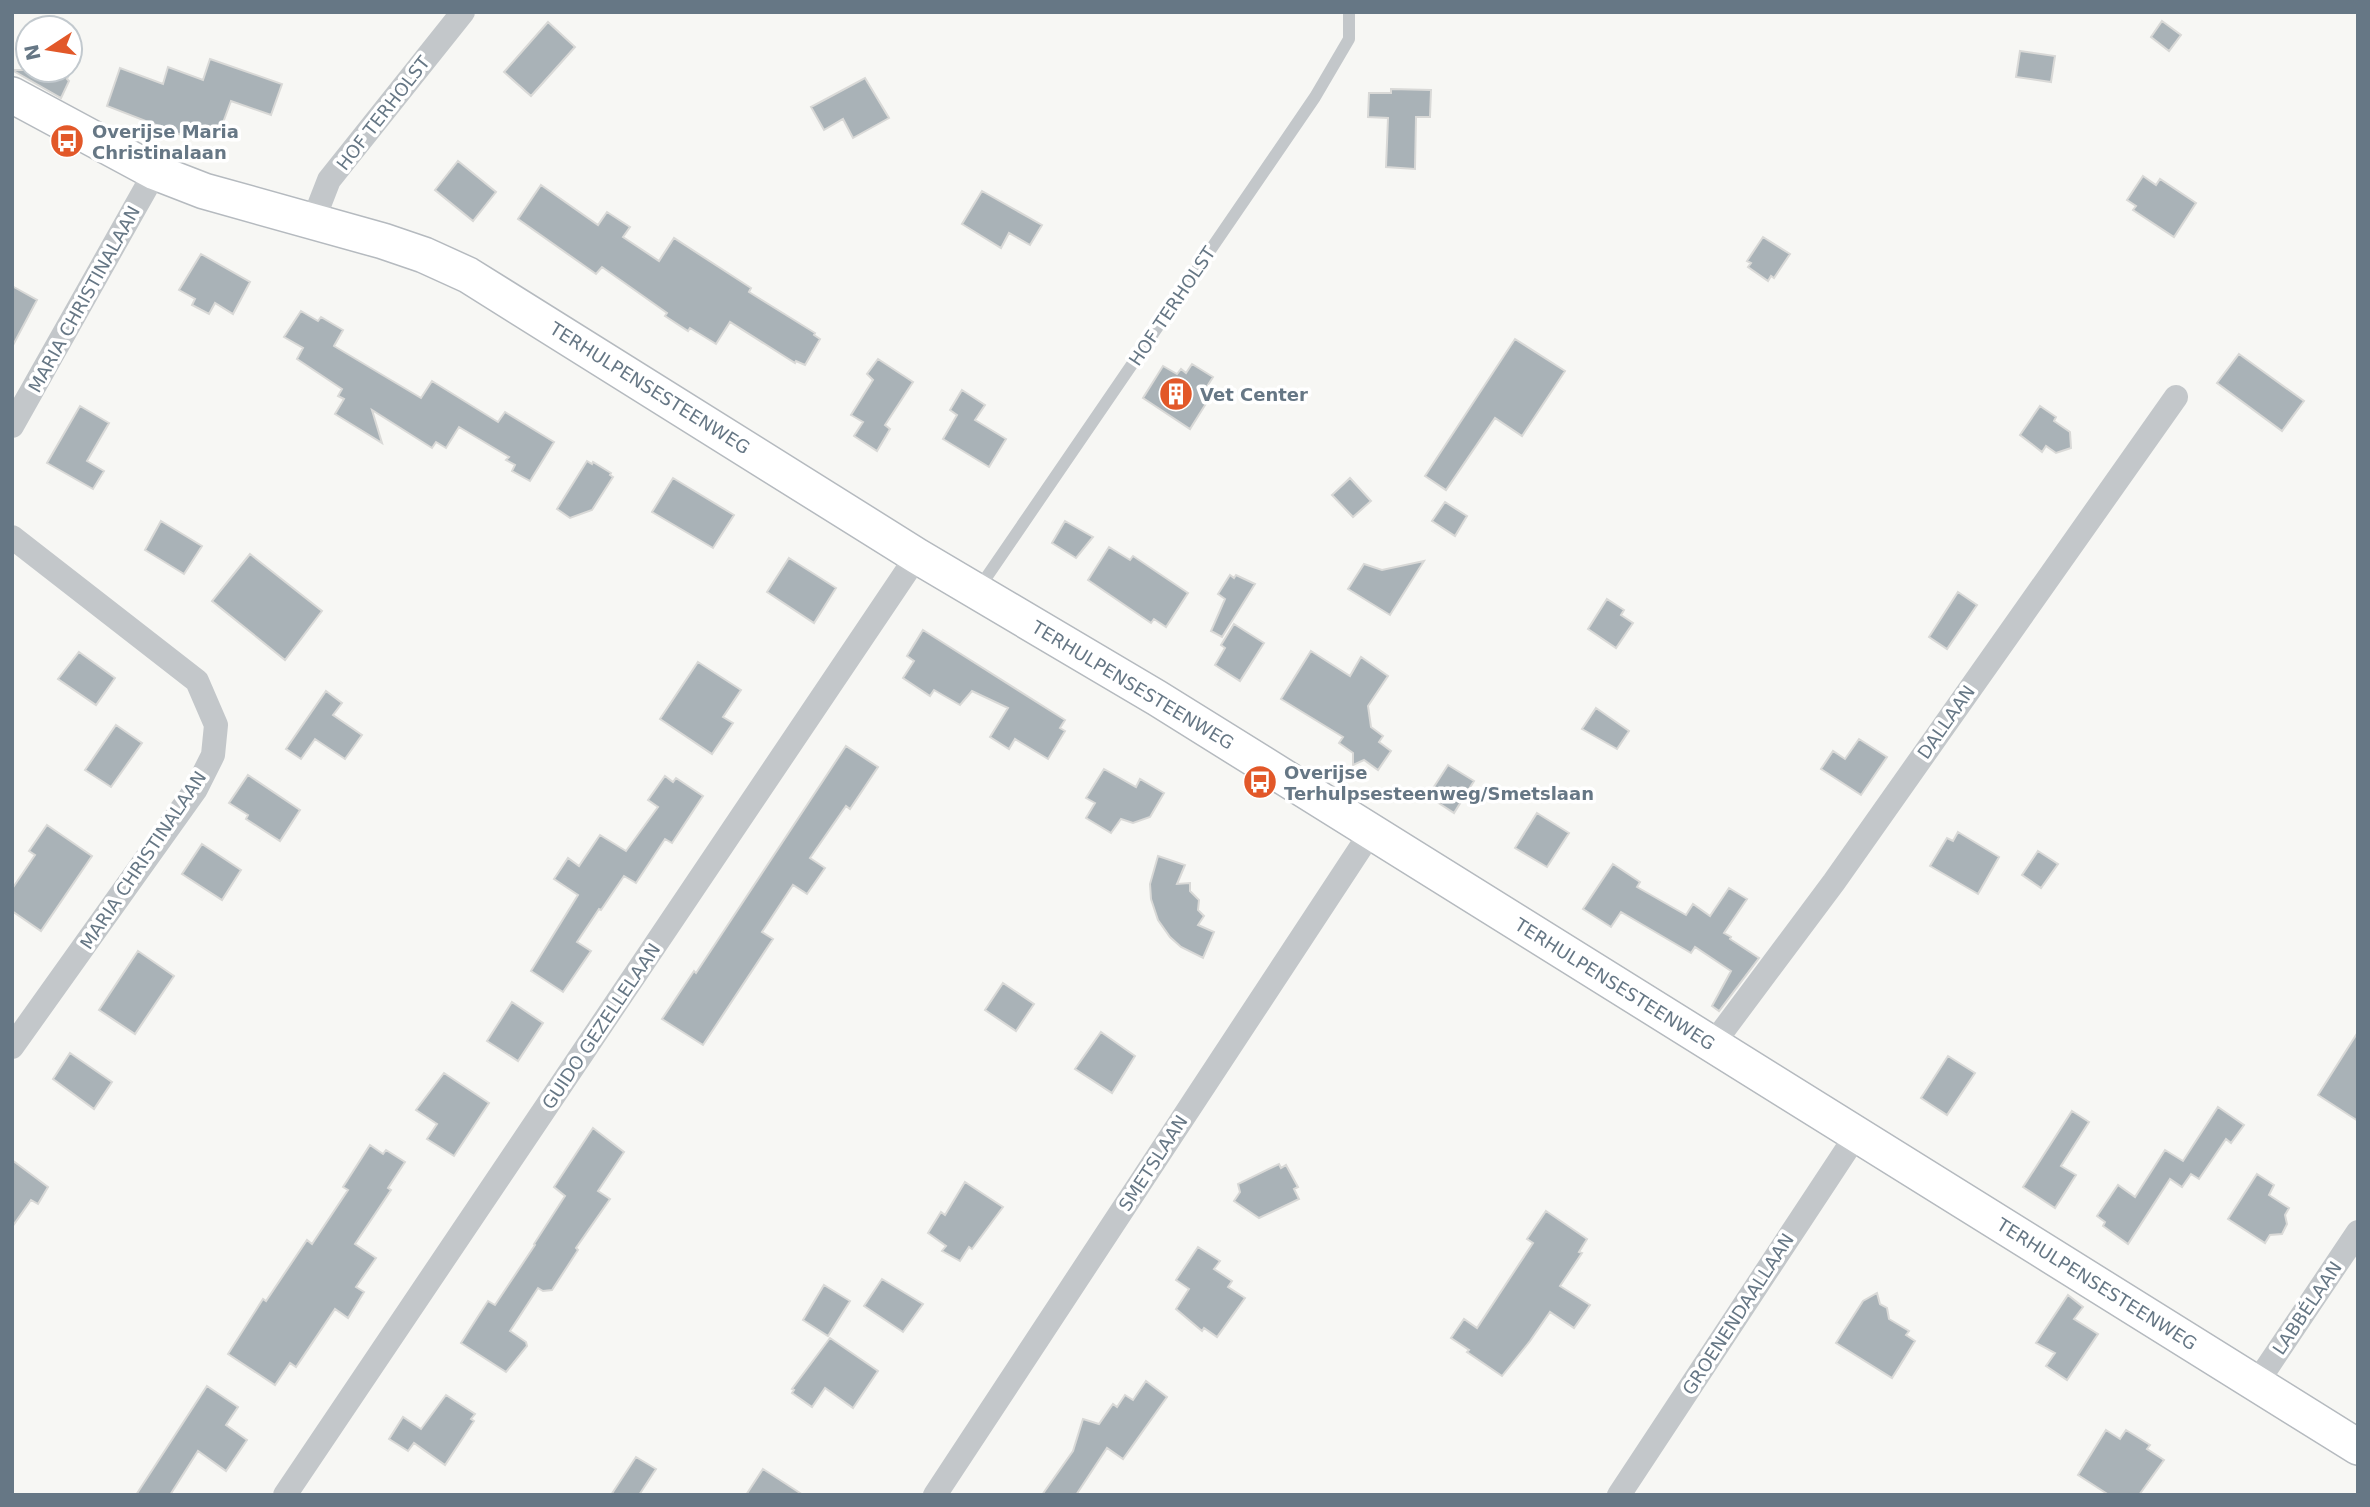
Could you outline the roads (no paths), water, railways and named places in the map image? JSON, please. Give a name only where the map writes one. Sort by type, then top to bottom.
[{"type":"main road","name":"TERHULPENSESTEENWEG","points":[[12,95],[155,172],[204,191],[424,255],[468,275],[917,556],[1157,698],[2358,1447]]},
{"type":"street","name":"HOF TERHOLST","points":[[313,221],[329,180],[463,12]]},
{"type":"street","name":"MARIA CHRISTINALAAN","points":[[12,426],[155,172]]},
{"type":"street","name":"DALLAAN","points":[[1713,1044],[1834,882],[2176,397]]},
{"type":"street","name":"MARIA CHRISTINALAAN","points":[[12,537],[197,681],[216,724],[213,755],[196,789],[12,1047]]},
{"type":"street","name":"GUIDO GEZELLELAAN","points":[[285,1495],[917,556]]},
{"type":"street","name":"SMETSLAAN","points":[[935,1495],[1371,832]]},
{"type":"street","name":"GROENENDAALLAAN","points":[[1619,1495],[1857,1134]]},
{"type":"street","name":"LABBÉLAAN","points":[[2256,1384],[2358,1232]]},
{"type":"lane","name":"HOF TERHOLST","points":[[976,592],[1315,97],[1349,39],[1349,12]]},
{"type":"place","name":"Overijse Maria Christinalaan","points":[[67,141]]},
{"type":"place","name":"Vet Center","points":[[1176,394]]},
{"type":"place","name":"Overijse Terhulpsesteenweg/Smetslaan","points":[[1260,782]]}]
